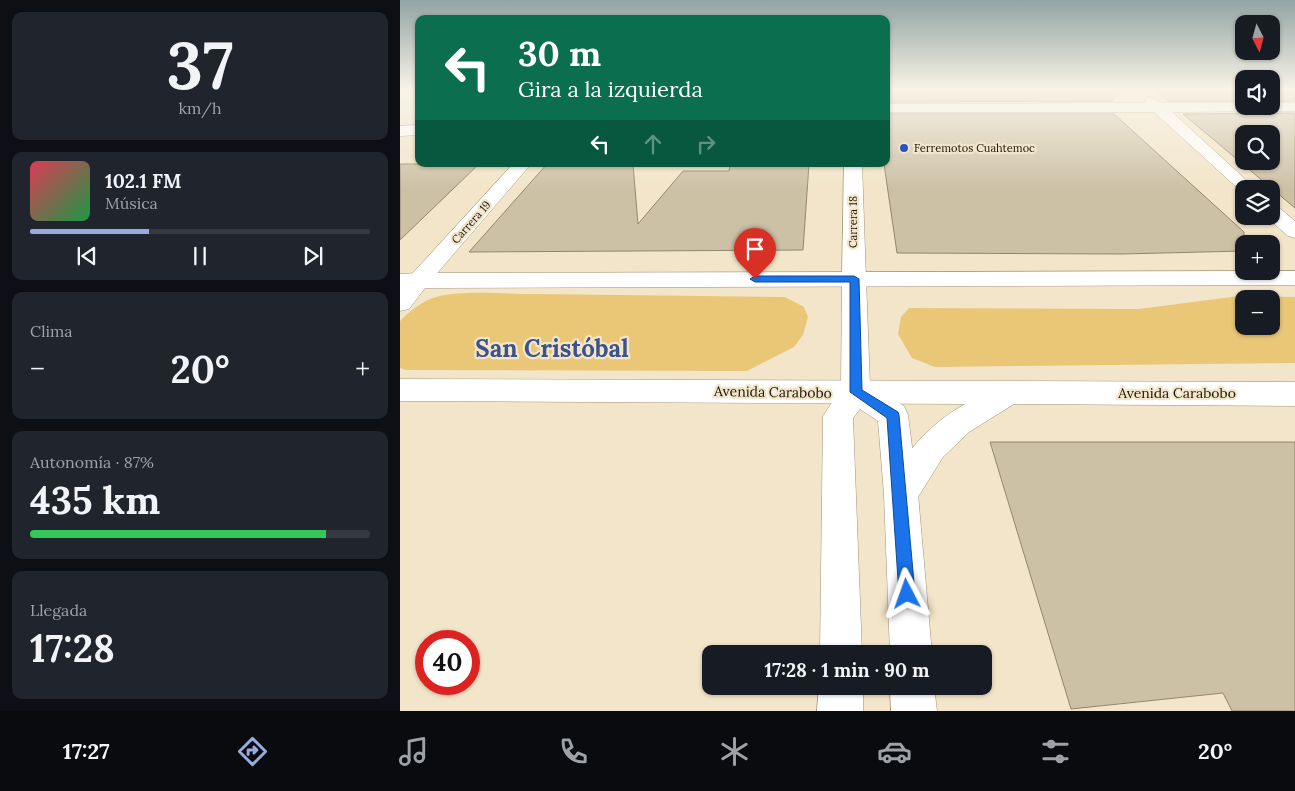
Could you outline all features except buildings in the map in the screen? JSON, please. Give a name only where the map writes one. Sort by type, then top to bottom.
[{"type":"street","points":[[1176,123],[1237,180]]},
{"type":"street","points":[[400,130],[415,130]]},
{"type":"street","name":"Carrera 19","points":[[400,304],[410,281],[519,167]]},
{"type":"street","name":"Carrera 18","points":[[853,167],[856,392]]},
{"type":"street","points":[[1280,218],[1295,232]]},
{"type":"street","points":[[410,281],[1295,278]]},
{"type":"street","name":"Avenida Carabobo","points":[[400,390],[1295,394]]},
{"type":"street","points":[[841,645],[838,416],[856,392],[893,415],[901,494],[909,645]]},
{"type":"street","points":[[901,494],[932,446],[958,423],[1009,392]]},
{"type":"street","points":[[840,711],[841,695]]},
{"type":"street","points":[[913,695],[914,711]]},
{"type":"shaded area","points":[[458,294],[785,297],[804,307],[808,317],[803,335],[794,347],[747,371],[406,370],[400,368],[400,321],[426,301],[436,297]]},
{"type":"shaded area","points":[[1235,297],[1235,335],[1280,335],[1280,297],[1295,297],[1295,363],[935,367],[912,358],[898,334],[901,317],[909,308],[1139,309]]},
{"type":"place","name":"Ferremotos Cuahtemoc","points":[[904,148]]},
{"type":"district","name":"San Cristóbal","points":[[552,349]]},
{"type":"route","points":[[755,279],[854,279],[856,392],[893,415],[901,494],[907,594]]}]
